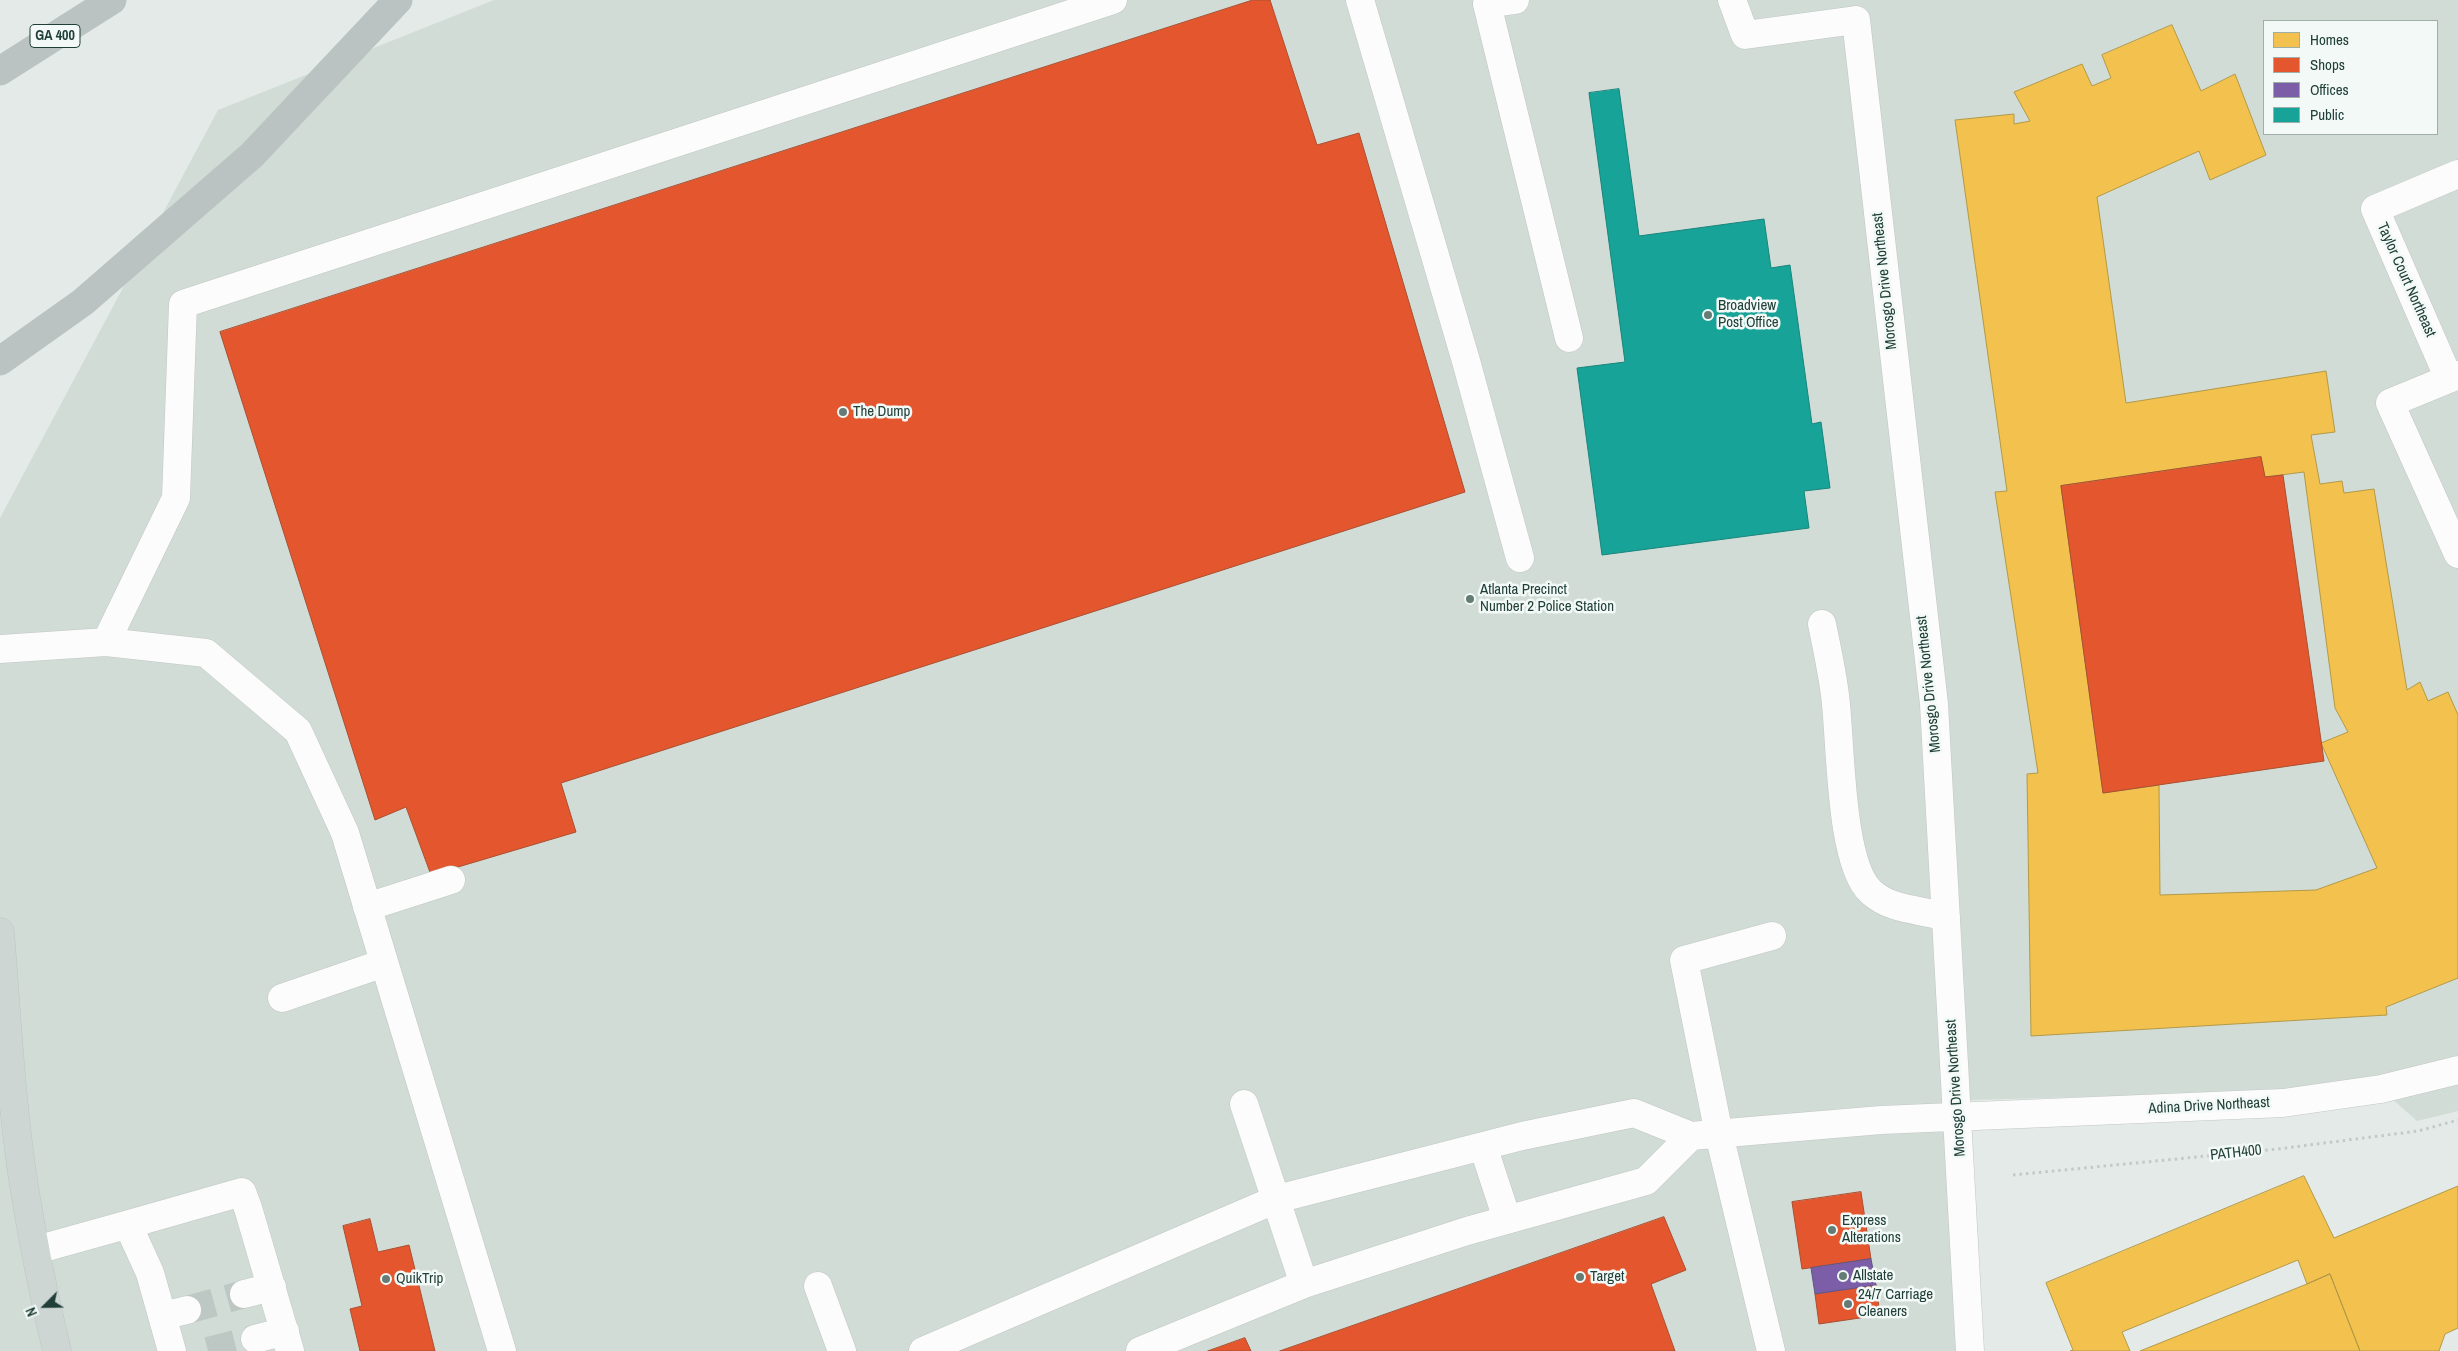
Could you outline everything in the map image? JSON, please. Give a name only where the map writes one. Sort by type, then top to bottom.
[{"type":"highway","points":[[0,361],[83,302],[252,154],[398,0]]},
{"type":"highway","name":"GA 400","points":[[0,71],[110,1]]},
{"type":"main road","points":[[0,932],[11,1071],[24,1186],[58,1351]]},
{"type":"street","points":[[106,642],[176,498],[183,304],[1113,0]]},
{"type":"street","points":[[1360,0],[1466,361],[1520,558]]},
{"type":"street","points":[[1515,0],[1487,4],[1569,338]]},
{"type":"street","points":[[1732,0],[1745,35],[1861,10]]},
{"type":"street","name":"Morosgo Drive Northeast","points":[[1861,10],[1934,704],[1970,1351]]},
{"type":"street","name":"Taylor Court Northeast","points":[[2453,377],[2375,209],[2458,174]]},
{"type":"street","points":[[2453,377],[2390,403],[2458,554]]},
{"type":"street","points":[[1822,624],[1835,696],[1844,793],[1855,867],[1864,885],[1881,900],[1898,907],[1931,912],[1946,917]]},
{"type":"street","points":[[0,649],[106,642],[206,653],[298,731],[344,832],[502,1351]]},
{"type":"street","points":[[367,907],[451,880]]},
{"type":"street","points":[[1771,1351],[1718,1134],[1684,960],[1772,936]]},
{"type":"street","points":[[282,998],[384,963]]},
{"type":"street","name":"Adina Drive Northeast","points":[[1691,1136],[1881,1120],[2283,1102],[2381,1089],[2458,1070]]},
{"type":"street","points":[[1244,1104],[1304,1284]]},
{"type":"street","points":[[923,1351],[1277,1199],[1483,1146],[1634,1113],[1691,1136],[1646,1181],[1507,1219],[1304,1284],[1140,1351]]},
{"type":"street","points":[[1483,1146],[1507,1219]]},
{"type":"street","points":[[36,1250],[242,1192],[288,1341],[255,1339]]},
{"type":"street","points":[[133,1223],[134,1238],[150,1273],[175,1313],[172,1351]]},
{"type":"street","points":[[818,1286],[842,1351]]},
{"type":"street","points":[[244,1294],[272,1287]]},
{"type":"path","name":"PATH400","points":[[2013,1176],[2278,1149],[2418,1131],[2458,1120]]},
{"type":"shaded area","points":[[494,0],[2458,0],[2458,1111],[2417,1121],[2381,1089],[1970,1100],[1984,1351],[0,1351],[0,518],[218,110]]},
{"type":"building: Homes","points":[[2172,25],[2201,91],[2235,74],[2266,155],[2210,180],[2199,151],[2097,197],[2126,403],[2326,371],[2335,432],[2311,435],[2320,484],[2342,481],[2344,493],[2374,489],[2407,690],[2420,682],[2428,701],[2448,692],[2458,715],[2458,978],[2386,1007],[2387,1015],[2031,1036],[2027,774],[2038,773],[1995,492],[2007,491],[1955,120],[2014,114],[2014,124],[2030,121],[2014,92],[2082,64],[2092,86],[2111,78],[2102,55]],"holes":[[[2261,457],[2265,477],[2304,472],[2335,708],[2348,732],[2321,743],[2377,868],[2316,890],[2160,895],[2159,785],[2103,793],[2061,486]]]},
{"type":"building: Homes","points":[[2304,1176],[2334,1238],[2458,1186],[2458,1328],[2445,1334],[2439,1351],[2360,1351],[2330,1274],[2307,1284],[2298,1260],[2122,1332],[2130,1351],[2070,1351],[2073,1350],[2046,1283]]},
{"type":"building: Homes","points":[[2330,1274],[2360,1351],[2140,1351],[2307,1284]]},
{"type":"building: Shops","name":"The Dump","points":[[1253,0],[1270,0],[1317,145],[1359,133],[1465,492],[561,783],[576,832],[431,875],[406,807],[375,820],[220,332]]},
{"type":"building: Shops","points":[[2261,457],[2265,477],[2283,475],[2324,761],[2103,793],[2061,486]]},
{"type":"building: Shops","name":"Express Alterations","points":[[1861,1192],[1871,1259],[1802,1269],[1792,1202]]},
{"type":"building: Shops","name":"Target","points":[[1664,1217],[1686,1270],[1651,1284],[1675,1351],[1280,1351]]},
{"type":"building: Shops","name":"QuikTrip","points":[[370,1219],[378,1252],[409,1245],[435,1351],[360,1351],[350,1309],[362,1306],[343,1226]]},
{"type":"building: Shops","name":"24/7 Carriage Cleaners","points":[[1876,1285],[1880,1315],[1819,1324],[1815,1294]]},
{"type":"building: Shops","points":[[1245,1338],[1251,1351],[1208,1351]]},
{"type":"building: Offices","name":"Allstate","points":[[1871,1259],[1876,1285],[1815,1294],[1811,1268]]},
{"type":"building: Public","name":"Broadview Post Office","points":[[1619,89],[1639,236],[1764,219],[1771,268],[1790,265],[1812,424],[1821,422],[1830,488],[1804,491],[1809,528],[1602,555],[1577,368],[1625,362],[1589,93]]},
{"type":"tunnel","points":[[187,1310],[244,1294]]},
{"type":"tunnel","points":[[208,1351],[255,1339]]},
{"type":"place","name":"Broadview Post Office","points":[[1708,315]]},
{"type":"place","name":"The Dump","points":[[843,412]]},
{"type":"place","name":"Atlanta Precinct Number 2 Police Station","points":[[1470,599]]},
{"type":"place","name":"Express Alterations","points":[[1832,1230]]},
{"type":"place","name":"Allstate","points":[[1843,1276]]},
{"type":"place","name":"Target","points":[[1580,1277]]},
{"type":"place","name":"QuikTrip","points":[[386,1279]]},
{"type":"place","name":"24/7 Carriage Cleaners","points":[[1848,1304]]}]
